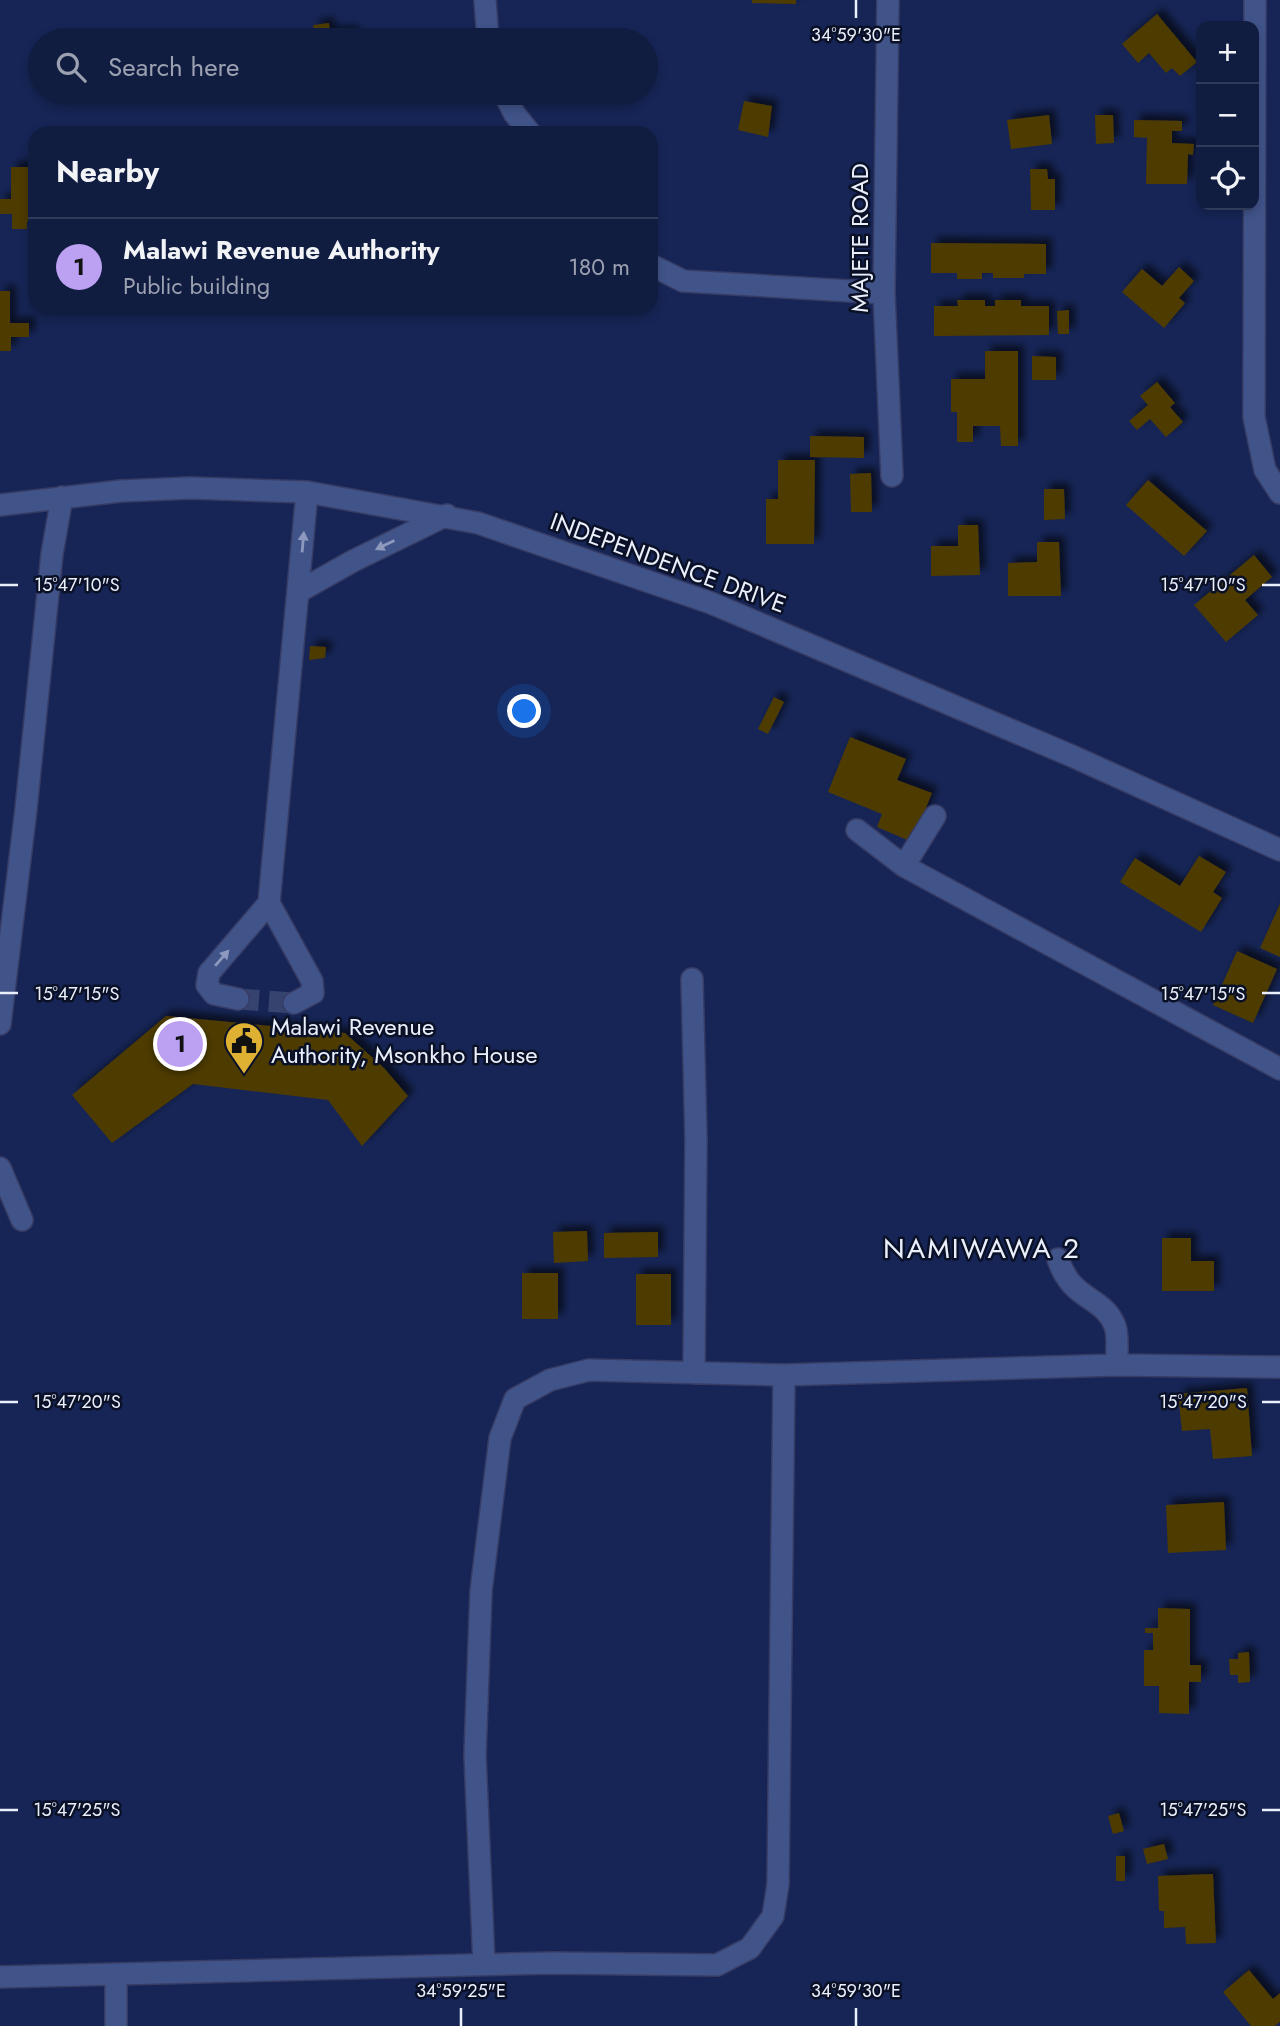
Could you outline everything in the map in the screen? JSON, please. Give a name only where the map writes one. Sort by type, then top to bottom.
[{"type":"street","points":[[485,0],[487,28]]},
{"type":"street","name":"MAJETE ROAD","points":[[888,0],[884,293],[892,476]]},
{"type":"street","points":[[1255,0],[1254,418],[1265,470],[1280,493]]},
{"type":"street","points":[[510,105],[524,126]]},
{"type":"street","points":[[658,268],[683,281],[884,293]]},
{"type":"street","name":"INDEPENDENCE DRIVE","points":[[0,505],[62,497],[190,488],[307,492],[447,515],[646,578],[711,603],[1072,756],[1280,850]]},
{"type":"street","points":[[294,1003],[313,993],[312,981],[269,903],[307,492]]},
{"type":"street","points":[[0,1024],[26,809],[52,554],[62,497]]},
{"type":"street","points":[[298,592],[353,561],[447,515]]},
{"type":"street","points":[[904,866],[934,816]]},
{"type":"street","points":[[857,830],[904,866],[1280,1069]]},
{"type":"street","points":[[238,999],[214,994],[207,985],[209,973],[269,903]]},
{"type":"street","points":[[692,979],[696,1140],[694,1373]]},
{"type":"street","points":[[0,1168],[22,1220]]},
{"type":"street","points":[[1058,1259],[1063,1276],[1072,1288],[1107,1312],[1116,1328],[1117,1366]]},
{"type":"street","points":[[484,1964],[475,1755],[481,1591],[500,1438],[515,1399],[550,1380],[589,1370],[784,1375],[1117,1366],[1280,1367]]},
{"type":"street","points":[[0,1977],[116,1976],[484,1964],[717,1965],[750,1948],[773,1916],[778,1884],[784,1375]]},
{"type":"street","points":[[116,1976],[116,2026]]},
{"type":"building","points":[[752,0],[796,0],[796,4],[752,3]]},
{"type":"building","points":[[1157,14],[1196,63],[1180,76],[1172,68],[1166,73],[1149,53],[1138,63],[1122,44]]},
{"type":"building","points":[[329,23],[330,28],[313,28],[313,25]]},
{"type":"building","points":[[744,101],[772,106],[768,137],[738,130]]},
{"type":"building","points":[[1049,115],[1052,144],[1011,149],[1007,120]]},
{"type":"building","points":[[1095,115],[1113,115],[1114,143],[1096,144]]},
{"type":"building","points":[[1134,120],[1182,121],[1182,131],[1172,131],[1172,143],[1194,144],[1193,155],[1188,154],[1187,184],[1146,184],[1147,138],[1134,137]]},
{"type":"building","points":[[11,167],[28,167],[27,229],[12,229],[12,214],[0,214],[0,199],[11,199]]},
{"type":"building","points":[[1030,169],[1047,169],[1048,179],[1055,179],[1055,210],[1031,210]]},
{"type":"building","points":[[931,243],[1046,244],[1046,274],[1024,274],[1024,278],[993,278],[993,273],[982,273],[982,279],[957,279],[957,273],[931,273]]},
{"type":"building","points":[[1179,267],[1194,281],[1179,298],[1185,303],[1164,328],[1122,292],[1142,269],[1162,286]]},
{"type":"building","points":[[0,291],[10,291],[10,323],[29,323],[29,337],[11,337],[11,351],[0,351]]},
{"type":"building","points":[[957,300],[985,300],[985,306],[995,306],[995,300],[1021,300],[1021,306],[1049,306],[1049,335],[934,336],[934,306],[958,306]]},
{"type":"building","points":[[1069,310],[1069,334],[1058,334],[1057,311]]},
{"type":"building","points":[[985,351],[1018,351],[1018,446],[1001,446],[1000,426],[973,426],[973,442],[957,442],[957,412],[951,412],[951,379],[985,379]]},
{"type":"building","points":[[1032,356],[1056,357],[1056,380],[1032,380]]},
{"type":"building","points":[[1157,382],[1175,403],[1170,407],[1183,422],[1166,437],[1150,419],[1137,430],[1129,421],[1148,405],[1140,396]]},
{"type":"building","points":[[810,436],[864,437],[864,458],[810,457]]},
{"type":"building","points":[[778,460],[815,460],[814,544],[766,544],[766,499],[778,499]]},
{"type":"building","points":[[871,473],[872,512],[851,512],[850,474]]},
{"type":"building","points":[[1148,480],[1207,531],[1184,556],[1126,505]]},
{"type":"building","points":[[1044,489],[1064,489],[1065,519],[1044,520]]},
{"type":"building","points":[[958,525],[978,525],[980,575],[931,576],[931,546],[958,546]]},
{"type":"building","points":[[1037,542],[1059,542],[1061,596],[1008,596],[1008,563],[1037,562]]},
{"type":"building","points":[[1254,555],[1272,577],[1245,600],[1258,615],[1226,642],[1194,605]]},
{"type":"building","points":[[310,646],[326,647],[325,658],[309,660]]},
{"type":"building","points":[[774,697],[784,702],[768,734],[758,729]]},
{"type":"building","points":[[850,737],[906,759],[897,780],[932,793],[912,842],[877,827],[882,814],[828,792]]},
{"type":"building","points":[[1199,856],[1226,872],[1213,892],[1222,898],[1201,932],[1120,882],[1135,858],[1180,886]]},
{"type":"building","points":[[1280,904],[1280,957],[1260,948]]},
{"type":"building","points":[[1237,951],[1277,969],[1253,1023],[1213,1005]]},
{"type":"building","name":"Malawi Revenue Authority, Msonkho House","points":[[166,1016],[345,1033],[384,1068],[408,1096],[362,1146],[328,1100],[193,1084],[112,1143],[72,1095]]},
{"type":"building","points":[[587,1231],[588,1261],[554,1263],[553,1232]]},
{"type":"building","points":[[658,1232],[658,1257],[604,1258],[604,1233]]},
{"type":"building","points":[[1162,1238],[1191,1238],[1191,1261],[1214,1261],[1214,1291],[1162,1291]]},
{"type":"building","points":[[522,1273],[558,1273],[558,1319],[522,1319]]},
{"type":"building","points":[[636,1274],[671,1274],[671,1325],[636,1325]]},
{"type":"building","points":[[1247,1388],[1252,1456],[1213,1459],[1210,1429],[1182,1431],[1178,1394]]},
{"type":"building","points":[[1224,1502],[1226,1550],[1168,1553],[1166,1505]]},
{"type":"building","points":[[1158,1608],[1190,1609],[1190,1665],[1201,1665],[1201,1682],[1189,1682],[1189,1714],[1159,1713],[1159,1686],[1144,1686],[1144,1650],[1153,1650],[1153,1633],[1145,1633],[1145,1628],[1158,1628]]},
{"type":"building","points":[[1249,1652],[1250,1682],[1238,1683],[1238,1675],[1230,1675],[1229,1659],[1238,1659],[1238,1653]]},
{"type":"building","points":[[1119,1813],[1124,1831],[1113,1834],[1108,1816]]},
{"type":"building","points":[[1164,1844],[1168,1859],[1147,1864],[1143,1849]]},
{"type":"building","points":[[1116,1856],[1125,1856],[1125,1881],[1116,1881]]},
{"type":"building","points":[[1213,1874],[1216,1943],[1186,1944],[1185,1927],[1164,1928],[1164,1911],[1159,1911],[1158,1876]]},
{"type":"building","points":[[1249,1970],[1273,1999],[1280,1993],[1280,2022],[1275,2026],[1251,2026],[1223,1992]]},
{"type":"tunnel","points":[[238,999],[294,1003]]},
{"type":"place","name":"Malawi Revenue Authority","points":[[180,1044]]},
{"type":"place","name":"Malawi Revenue Authority, Msonkho House","points":[[244,1075]]},
{"type":"district","name":"NAMIWAWA 2","points":[[982,1248]]}]
